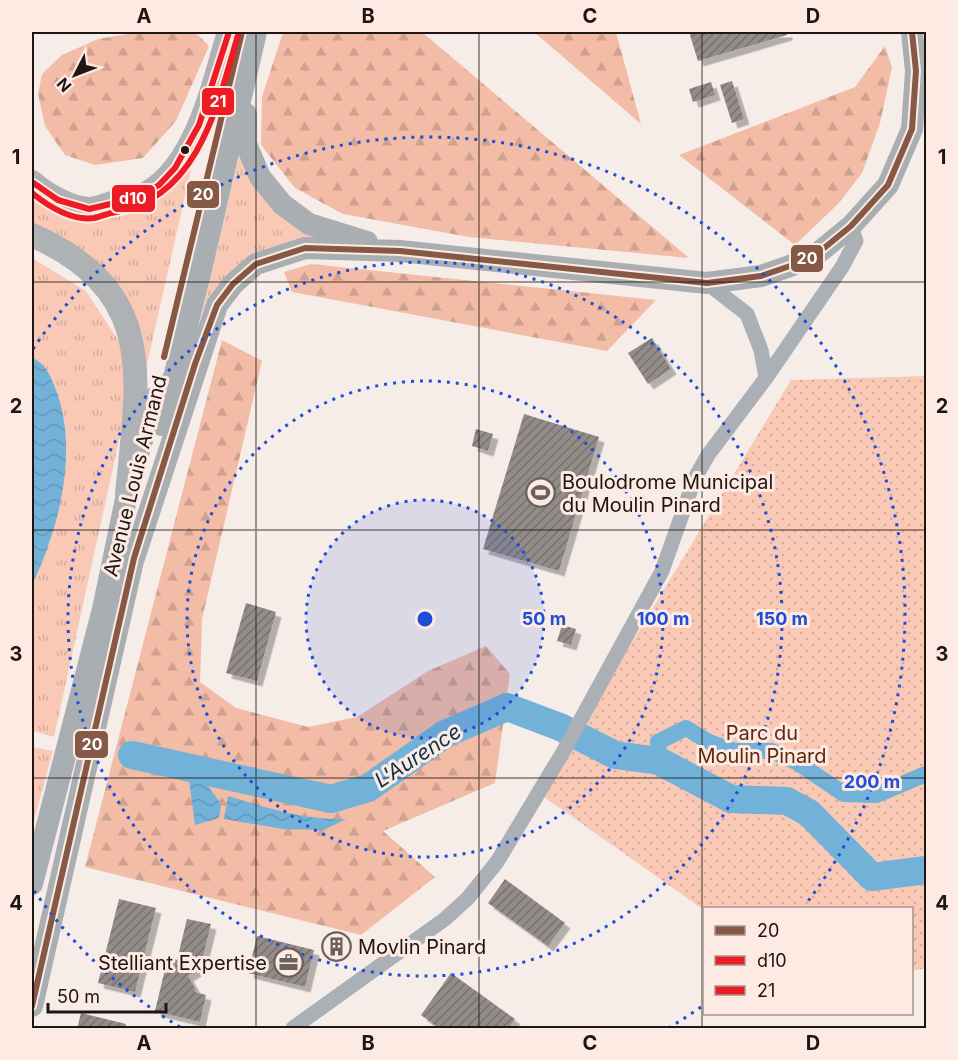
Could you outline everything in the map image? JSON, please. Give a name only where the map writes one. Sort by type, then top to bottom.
[{"type":"main road","points":[[32,182],[48,195],[89,209],[139,197],[159,184],[177,165],[191,143],[208,99],[229,32]]},
{"type":"main road","name":"Avenue Louis Armand","points":[[32,884],[103,609],[127,494],[150,414],[242,32]]},
{"type":"main road","points":[[256,32],[248,61],[246,144],[260,177],[282,204],[309,224],[400,251]]},
{"type":"main road","points":[[134,558],[195,364],[217,305],[233,284],[256,264],[305,248],[400,251],[707,283],[761,276],[790,266],[818,253],[851,226],[888,185],[912,129],[916,71],[912,32]]},
{"type":"main road","name":"Avenue Louis Armand","points":[[32,1006],[173,376],[200,274],[248,61]]},
{"type":"main road","points":[[32,235],[58,247],[85,265],[115,300],[129,332],[136,359],[137,383],[127,494]]},
{"type":"street","points":[[293,1029],[445,919],[468,898],[497,862],[562,752],[662,571],[695,478],[708,455],[766,378],[842,267],[856,241],[851,226]]},
{"type":"street","points":[[707,283],[747,314],[761,350],[766,378]]},
{"type":"green space","points":[[140,32],[195,32],[209,46],[176,121],[143,158],[95,165],[65,155],[45,126],[38,94],[42,74],[62,55],[98,39]]},
{"type":"green space","points":[[283,32],[422,32],[689,258],[469,237],[343,214],[295,188],[261,145],[262,97]]},
{"type":"green space","points":[[534,32],[616,32],[641,124]]},
{"type":"green space","points":[[885,46],[892,67],[880,123],[862,173],[839,203],[795,245],[679,155],[855,87]]},
{"type":"green space","points":[[241,147],[323,240],[274,246],[196,340]]},
{"type":"green space","points":[[193,160],[146,369],[137,331],[32,231],[32,193],[88,215],[104,217],[119,215],[146,202]]},
{"type":"green space","points":[[32,258],[86,291],[122,346],[127,404],[54,737],[33,731],[32,727],[32,585],[50,542],[60,501],[64,469],[37,361],[32,358]]},
{"type":"green space","points":[[311,264],[656,300],[607,351],[292,292],[284,272]]},
{"type":"green space","points":[[222,340],[262,361],[202,619],[200,682],[236,708],[308,727],[357,717],[428,671],[486,646],[510,674],[495,783],[383,831],[435,877],[361,935],[85,867]]},
{"type":"green space","name":"Parc du Moulin Pinard","points":[[926,376],[926,968],[913,971],[913,907],[703,907],[703,909],[540,794],[791,380]]},
{"type":"green space","points":[[32,747],[53,751],[32,828]]},
{"type":"water","points":[[32,358],[48,373],[62,409],[66,460],[58,512],[51,538],[32,585]]},
{"type":"water","points":[[189,780],[208,786],[221,804],[219,818],[195,825]]},
{"type":"water","points":[[228,796],[271,809],[316,818],[346,819],[324,830],[283,829],[224,819]]},
{"type":"building","points":[[689,32],[787,32],[787,35],[698,61]]},
{"type":"building","points":[[732,81],[744,119],[732,123],[720,85]]},
{"type":"building","points":[[711,82],[715,95],[693,102],[689,89]]},
{"type":"building","points":[[652,338],[671,369],[648,384],[628,353]]},
{"type":"building","name":"Boulodrome Municipal du Moulin Pinard","points":[[524,414],[599,437],[559,571],[483,549]]},
{"type":"building","points":[[476,429],[493,434],[488,451],[472,446]]},
{"type":"building","points":[[246,603],[276,612],[257,681],[226,673]]},
{"type":"building","points":[[562,625],[576,629],[571,645],[557,641]]},
{"type":"building","points":[[505,879],[565,923],[548,946],[488,903]]},
{"type":"building","points":[[119,899],[156,908],[135,992],[98,983]]},
{"type":"building","points":[[187,919],[211,924],[201,965],[198,965],[196,971],[188,976],[195,992],[206,995],[200,1022],[155,1011],[168,957],[177,960]]},
{"type":"building","points":[[257,936],[314,950],[305,987],[248,973]]},
{"type":"building","points":[[451,973],[515,1019],[508,1029],[440,1029],[421,1015]]},
{"type":"building","points":[[81,1013],[126,1024],[125,1029],[77,1029]]},
{"type":"waterway","name":"L'Aurence","points":[[132,755],[331,799],[368,788],[445,734],[507,707],[560,727],[615,755],[659,761],[731,799],[787,801],[809,813],[872,877],[926,870]]},
{"type":"waterway","name":"L'Aurence","points":[[659,761],[658,742],[686,728],[709,742],[735,751],[772,751],[798,763],[844,794],[876,795],[926,774]]},
{"type":"transit line","name":"d10","points":[[32,182],[58,200],[89,209],[136,198],[159,185],[175,168],[199,125],[229,32]]},
{"type":"transit line","name":"20","points":[[164,357],[242,32]]},
{"type":"transit line","name":"20","points":[[32,1006],[134,558],[195,364],[217,305],[233,284],[256,264],[305,248],[400,251],[707,283],[761,276],[790,266],[818,253],[851,226],[888,185],[912,129],[916,71],[912,32]]},
{"type":"transit line","name":"21","points":[[32,193],[45,203],[69,215],[94,218],[144,203],[167,188],[186,167],[201,143],[222,89],[238,35]]},
{"type":"place","name":"Boulodrome Municipal du Moulin Pinard","points":[[541,493]]},
{"type":"place","name":"Movlin Pinard","points":[[337,947]]},
{"type":"place","name":"Stelliant Expertise","points":[[288,963]]}]
